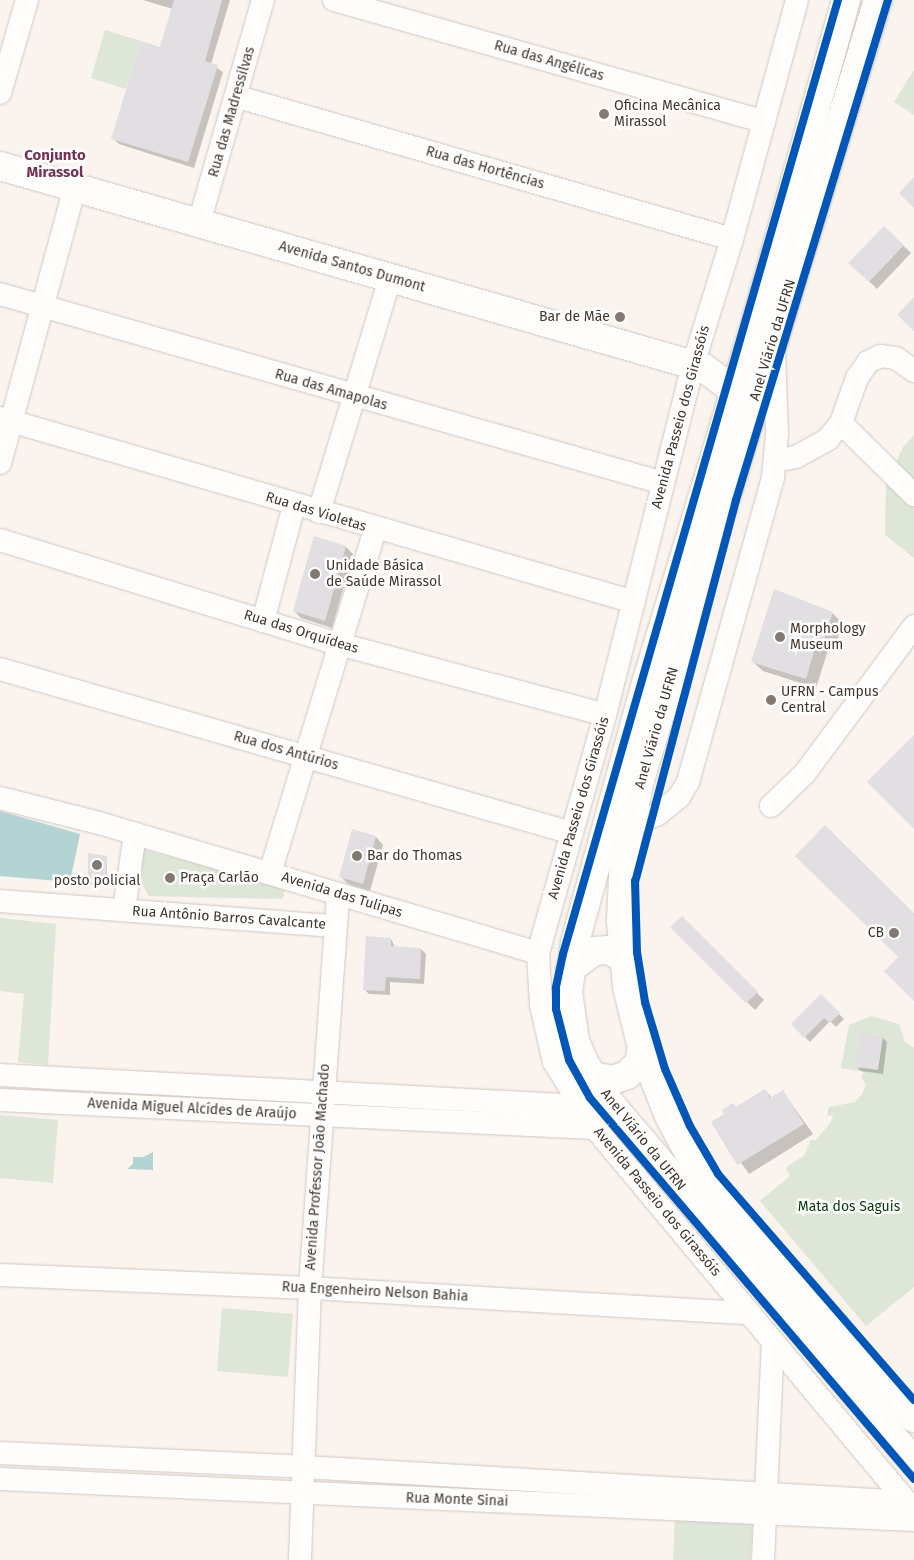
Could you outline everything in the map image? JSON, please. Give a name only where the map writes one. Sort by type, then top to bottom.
[{"type":"main road","name":"Anel Viário da UFRN","points":[[846,0],[761,341],[630,825],[621,891],[623,958],[642,1048],[668,1116],[709,1183],[777,1267],[914,1418]]},
{"type":"main road","name":"Anel Viário da UFRN","points":[[878,0],[761,341],[734,391],[647,680],[570,969],[570,1016],[575,1041],[592,1076],[630,1127],[914,1462]]},
{"type":"main road","points":[[838,26],[855,22],[867,32]]},
{"type":"main road","name":"Avenida Santos Dumont","points":[[0,166],[699,367],[734,391]]},
{"type":"main road","points":[[699,367],[761,341]]},
{"type":"main road","points":[[570,969],[594,950],[608,950],[623,958]]},
{"type":"main road","points":[[592,1076],[612,1080],[627,1075],[639,1063],[642,1048]]},
{"type":"street","points":[[0,93],[9,30],[27,0]]},
{"type":"street","name":"Rua das Madressilvas","points":[[198,222],[238,97],[263,0]]},
{"type":"street","name":"Rua das Angélicas","points":[[334,0],[369,5],[764,122]]},
{"type":"street","name":"Avenida Passeio dos Girassóis","points":[[794,1],[699,367],[663,484],[605,715],[538,953],[541,1005],[554,1062],[595,1128],[912,1511]]},
{"type":"street","name":"Rua das Hortências","points":[[238,97],[732,239]]},
{"type":"street","points":[[0,463],[6,420],[44,307],[75,187]]},
{"type":"street","points":[[319,512],[390,279]]},
{"type":"street","name":"Rua das Amapolas","points":[[0,294],[663,484]]},
{"type":"street","points":[[630,825],[658,814],[679,796],[688,782],[775,461],[761,341]]},
{"type":"street","points":[[775,461],[812,450],[828,439],[841,423],[857,378],[868,362],[881,356],[896,358],[914,371]]},
{"type":"street","name":"Rua das Violetas","points":[[6,420],[375,529],[634,602]]},
{"type":"street","points":[[841,423],[914,495]]},
{"type":"street","points":[[263,621],[294,505]]},
{"type":"street","points":[[270,873],[375,529]]},
{"type":"street","name":"Rua das Orquídeas","points":[[0,540],[339,644],[605,715]]},
{"type":"street","points":[[771,806],[805,772],[914,626]]},
{"type":"street","name":"Rua dos Antúrios","points":[[0,669],[572,832]]},
{"type":"street","name":"Avenida das Tulipas","points":[[0,798],[135,834],[538,953]]},
{"type":"street","name":"Rua Antônio Barros Cavalcante","points":[[124,910],[135,834]]},
{"type":"street","name":"Avenida Professor João Machado","points":[[300,1560],[310,1288],[323,1115],[334,926],[338,894]]},
{"type":"street","name":"Rua Antônio Barros Cavalcante","points":[[0,901],[334,926]]},
{"type":"street","name":"Avenida Miguel Alcídes de Araújo","points":[[0,1075],[580,1106]]},
{"type":"street","name":"Avenida Miguel Alcídes de Araújo","points":[[0,1100],[595,1128]]},
{"type":"street","name":"Rua Engenheiro Nelson Bahia","points":[[0,1275],[310,1288],[750,1313]]},
{"type":"street","points":[[763,1560],[773,1341]]},
{"type":"street","name":"Rua Monte Sinai","points":[[0,1453],[304,1467],[765,1504]]},
{"type":"street","name":"Rua Monte Sinai","points":[[0,1479],[303,1493],[765,1504],[912,1511]]},
{"type":"green space","points":[[105,30],[141,41],[126,89],[91,78]]},
{"type":"green space","points":[[914,70],[914,115],[894,102]]},
{"type":"green space","points":[[914,435],[914,558],[885,535],[886,485],[903,447]]},
{"type":"green space","points":[[138,848],[285,888],[283,899],[149,896],[133,870]]},
{"type":"green space","points":[[0,918],[56,924],[48,1065],[18,1062],[24,994],[0,991]]},
{"type":"green space","name":"Mata dos Saguis","points":[[871,1016],[899,1024],[905,1042],[914,1048],[914,1287],[866,1326],[760,1201],[790,1176],[786,1169],[789,1165],[804,1156],[811,1140],[816,1140],[831,1122],[833,1115],[827,1116],[829,1107],[855,1102],[862,1094],[866,1085],[861,1077],[864,1072],[841,1068],[849,1025]]},
{"type":"green space","points":[[0,1115],[58,1120],[53,1183],[0,1178]]},
{"type":"green space","points":[[222,1308],[293,1314],[288,1377],[217,1371]]},
{"type":"green space","points":[[675,1516],[753,1521],[750,1560],[673,1560]]},
{"type":"water","points":[[0,811],[80,834],[70,882],[0,876]]},
{"type":"water","points":[[153,1152],[153,1170],[127,1169],[133,1164],[133,1157],[143,1157]]},
{"type":"building","points":[[174,0],[222,0],[205,61],[218,65],[188,162],[111,139],[141,41],[160,47]]},
{"type":"building","points":[[914,177],[914,208],[899,193]]},
{"type":"building","points":[[884,226],[904,245],[869,282],[848,263]]},
{"type":"building","points":[[914,297],[914,331],[897,315]]},
{"type":"building","points":[[314,536],[346,546],[325,621],[293,611]]},
{"type":"building","name":"Morphology Museum","points":[[774,589],[833,612],[824,640],[818,638],[806,679],[751,662]]},
{"type":"building","points":[[914,735],[914,829],[867,782]]},
{"type":"building","name":"CB","points":[[825,825],[914,913],[914,1001],[884,971],[898,957],[795,856]]},
{"type":"building","name":"Bar do Thomas","points":[[352,829],[376,836],[363,884],[339,877]]},
{"type":"building","name":"posto policial","points":[[88,853],[107,856],[106,884],[88,882]]},
{"type":"building","points":[[682,916],[758,992],[746,1003],[670,927]]},
{"type":"building","points":[[366,936],[391,938],[391,946],[421,948],[420,979],[386,977],[385,991],[363,990]]},
{"type":"building","points":[[821,994],[840,1013],[830,1023],[824,1018],[804,1038],[791,1024]]},
{"type":"building","points":[[860,1033],[883,1036],[878,1070],[855,1067]]},
{"type":"building","points":[[765,1089],[770,1098],[783,1090],[804,1124],[737,1165],[711,1122],[724,1114],[722,1110],[733,1103],[736,1107]]},
{"type":"cycle path","points":[[838,0],[563,954],[556,988],[556,1009],[569,1060],[590,1098],[914,1479]]},
{"type":"cycle path","points":[[888,0],[736,500],[635,881],[637,952],[645,1002],[665,1069],[690,1126],[718,1174],[914,1400]]},
{"type":"place","name":"Oficina Mecânica Mirassol","points":[[604,114]]},
{"type":"place","name":"Bar de Mãe","points":[[620,317]]},
{"type":"place","name":"Unidade Básica de Saúde Mirassol","points":[[315,574]]},
{"type":"place","name":"Morphology Museum","points":[[780,637]]},
{"type":"place","name":"UFRN - Campus Central","points":[[771,700]]},
{"type":"place","name":"Bar do Thomas","points":[[357,856]]},
{"type":"place","name":"posto policial","points":[[97,865]]},
{"type":"place","name":"Praça Carlão","points":[[170,878]]},
{"type":"place","name":"CB","points":[[894,933]]},
{"type":"district","name":"Conjunto Mirassol","points":[[55,164]]}]
